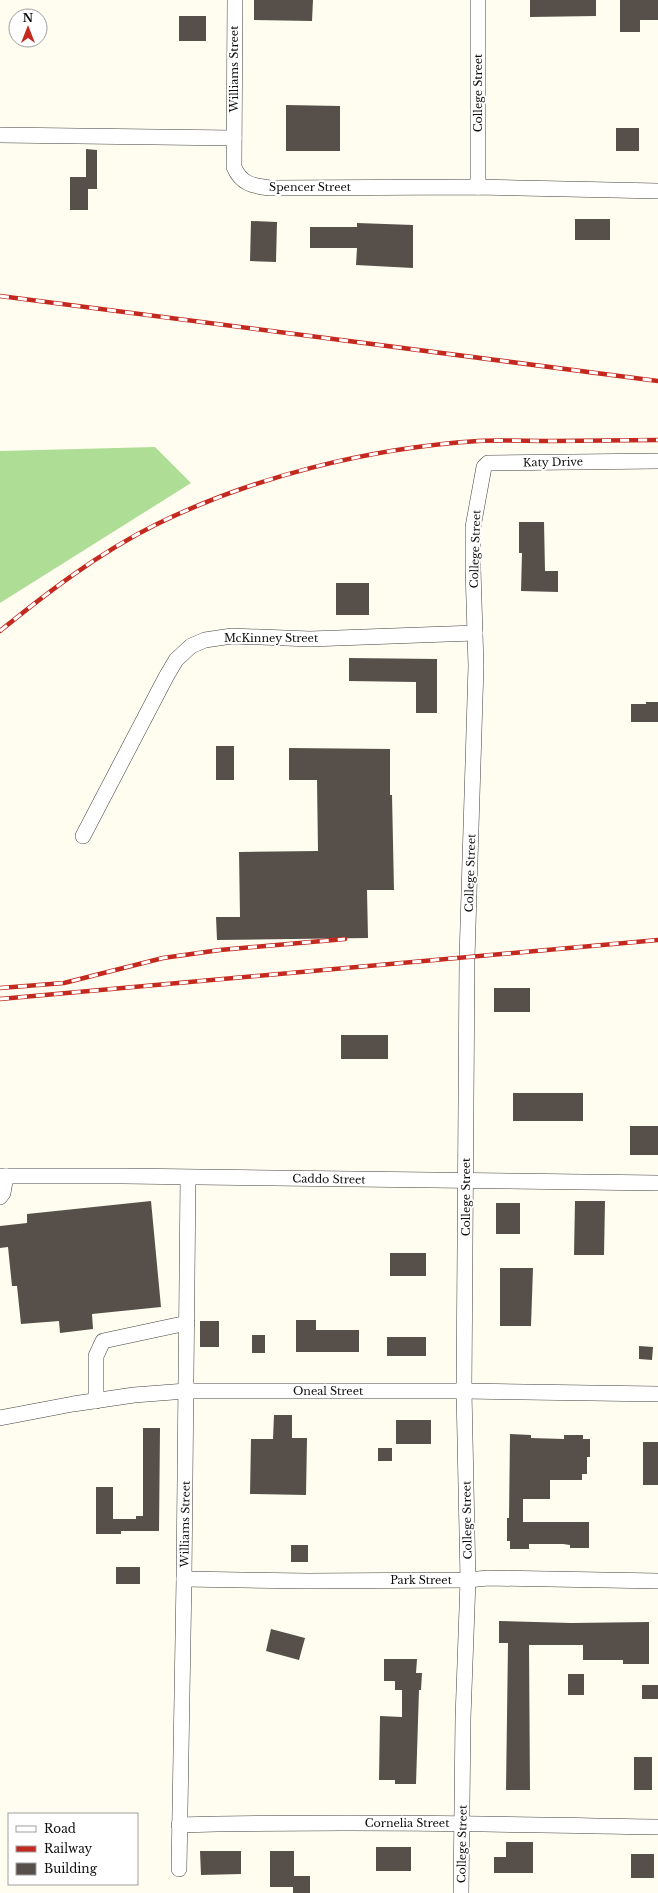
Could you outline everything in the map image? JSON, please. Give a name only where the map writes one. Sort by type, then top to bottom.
[{"type":"street","name":"Williams Street","points":[[234,0],[234,138]]},
{"type":"street","name":"College Street","points":[[478,0],[478,187]]},
{"type":"street","points":[[0,135],[234,138]]},
{"type":"street","name":"Spencer Street","points":[[234,138],[234,167],[238,176],[247,183],[258,187],[478,187],[658,191]]},
{"type":"street","name":"Katy Drive","points":[[477,500],[484,467],[488,463],[658,461]]},
{"type":"street","name":"College Street","points":[[461,1893],[468,1580],[464,1391],[467,958],[476,666],[473,527],[477,500]]},
{"type":"street","name":"McKinney Street","points":[[83,836],[166,677],[176,660],[191,646],[205,640],[232,636],[310,639],[383,635],[475,633]]},
{"type":"street","points":[[0,1197],[3,1193],[3,1176]]},
{"type":"street","name":"Caddo Street","points":[[3,1176],[124,1176],[466,1182],[658,1183]]},
{"type":"street","name":"Williams Street","points":[[179,1870],[184,1579],[188,1178]]},
{"type":"street","points":[[96,1401],[96,1356],[103,1341],[187,1322]]},
{"type":"street","name":"Oneal Street","points":[[0,1418],[96,1401],[186,1391],[464,1391],[658,1394]]},
{"type":"street","name":"Park Street","points":[[184,1579],[308,1581],[468,1580],[488,1578],[658,1581]]},
{"type":"street","name":"Cornelia Street","points":[[179,1825],[294,1822],[462,1823],[658,1828]]},
{"type":"green space","points":[[155,447],[191,483],[0,603],[0,451]]},
{"type":"building","points":[[254,0],[313,0],[312,21],[254,20]]},
{"type":"building","points":[[530,0],[596,0],[596,16],[530,17]]},
{"type":"building","points":[[620,0],[658,0],[658,20],[640,20],[640,32],[620,32]]},
{"type":"building","points":[[179,16],[206,16],[206,41],[179,41]]},
{"type":"building","points":[[286,105],[340,106],[340,151],[286,151]]},
{"type":"building","points":[[616,128],[639,128],[639,151],[616,151]]},
{"type":"building","points":[[86,149],[97,150],[97,189],[88,189],[88,210],[70,210],[70,177],[86,177]]},
{"type":"building","points":[[575,219],[610,219],[610,240],[575,240]]},
{"type":"building","points":[[251,221],[277,222],[276,262],[250,261]]},
{"type":"building","points":[[357,223],[413,225],[413,268],[356,265],[357,248],[310,248],[310,227],[357,227]]},
{"type":"building","points":[[519,522],[544,522],[545,571],[558,571],[558,592],[521,591],[522,553],[519,553]]},
{"type":"building","points":[[336,583],[369,583],[369,615],[336,615]]},
{"type":"building","points":[[349,658],[437,659],[437,713],[416,713],[416,682],[349,681]]},
{"type":"building","points":[[646,702],[658,702],[658,722],[631,722],[631,704],[646,704]]},
{"type":"building","points":[[216,746],[234,746],[234,780],[216,780]]},
{"type":"building","points":[[289,748],[390,749],[390,795],[392,795],[394,890],[367,890],[368,938],[217,940],[216,917],[240,917],[239,852],[318,851],[317,780],[289,780]]},
{"type":"building","points":[[494,988],[530,988],[530,1012],[494,1012]]},
{"type":"building","points":[[341,1035],[388,1035],[388,1059],[341,1059]]},
{"type":"building","points":[[513,1093],[583,1093],[583,1121],[513,1121]]},
{"type":"building","points":[[630,1126],[658,1126],[658,1155],[630,1155]]},
{"type":"building","points":[[151,1201],[161,1307],[92,1314],[93,1329],[60,1333],[59,1321],[21,1324],[17,1286],[12,1286],[8,1247],[0,1248],[0,1226],[27,1223],[27,1214]]},
{"type":"building","points":[[575,1201],[605,1201],[604,1255],[574,1255]]},
{"type":"building","points":[[496,1203],[520,1203],[520,1234],[496,1234]]},
{"type":"building","points":[[390,1253],[426,1253],[426,1276],[390,1276]]},
{"type":"building","points":[[500,1268],[533,1268],[531,1326],[500,1326]]},
{"type":"building","points":[[296,1320],[316,1320],[316,1330],[359,1330],[359,1352],[296,1352]]},
{"type":"building","points":[[200,1321],[219,1321],[219,1347],[200,1347]]},
{"type":"building","points":[[252,1335],[265,1335],[265,1353],[252,1353]]},
{"type":"building","points":[[387,1337],[426,1337],[426,1356],[387,1356]]},
{"type":"building","points":[[639,1346],[653,1347],[652,1360],[639,1359]]},
{"type":"building","points":[[274,1415],[292,1415],[292,1438],[307,1438],[306,1495],[250,1494],[251,1439],[273,1439]]},
{"type":"building","points":[[396,1420],[431,1420],[431,1444],[396,1444]]},
{"type":"building","points":[[143,1428],[160,1428],[159,1531],[121,1531],[121,1534],[96,1534],[96,1487],[113,1487],[113,1519],[136,1519],[136,1516],[143,1516]]},
{"type":"building","points":[[510,1434],[531,1435],[531,1438],[564,1439],[564,1435],[583,1435],[583,1439],[590,1439],[590,1457],[587,1457],[587,1474],[582,1474],[582,1480],[550,1480],[550,1499],[523,1499],[523,1522],[589,1522],[589,1548],[570,1548],[570,1545],[563,1544],[529,1544],[529,1549],[510,1549],[510,1541],[507,1541],[507,1518],[509,1518]]},
{"type":"building","points":[[643,1442],[658,1442],[658,1485],[643,1485]]},
{"type":"building","points":[[378,1448],[392,1448],[392,1461],[378,1461]]},
{"type":"building","points":[[291,1545],[308,1545],[308,1562],[291,1562]]},
{"type":"building","points":[[116,1567],[140,1567],[140,1584],[116,1584]]},
{"type":"building","points":[[499,1621],[571,1623],[649,1622],[649,1664],[623,1664],[623,1660],[583,1660],[583,1645],[529,1645],[530,1790],[506,1790],[508,1643],[499,1643]]},
{"type":"building","points":[[271,1629],[305,1638],[299,1660],[266,1651]]},
{"type":"building","points":[[384,1659],[417,1659],[416,1673],[422,1673],[421,1690],[419,1690],[416,1784],[395,1784],[395,1780],[379,1780],[380,1716],[402,1717],[402,1690],[395,1690],[395,1681],[384,1681]]},
{"type":"building","points":[[568,1674],[584,1674],[584,1695],[568,1695]]},
{"type":"building","points":[[642,1685],[658,1685],[658,1699],[642,1699]]},
{"type":"building","points":[[634,1757],[652,1757],[652,1790],[634,1790]]},
{"type":"building","points":[[506,1842],[533,1842],[533,1873],[494,1873],[494,1857],[506,1857]]},
{"type":"building","points":[[376,1847],[411,1847],[411,1871],[376,1871]]},
{"type":"building","points":[[200,1851],[241,1851],[241,1874],[201,1875]]},
{"type":"building","points":[[270,1851],[294,1851],[294,1876],[310,1876],[310,1893],[293,1893],[293,1887],[270,1887]]},
{"type":"building","points":[[631,1854],[654,1854],[654,1878],[631,1878]]},
{"type":"railway","points":[[0,296],[658,381]]},
{"type":"railway","points":[[0,631],[74,574],[134,536],[192,508],[271,479],[353,458],[395,450],[437,445],[478,441],[658,440]]},
{"type":"railway","points":[[0,988],[64,983],[163,958],[220,950],[345,939]]},
{"type":"railway","points":[[0,999],[658,940]]}]
